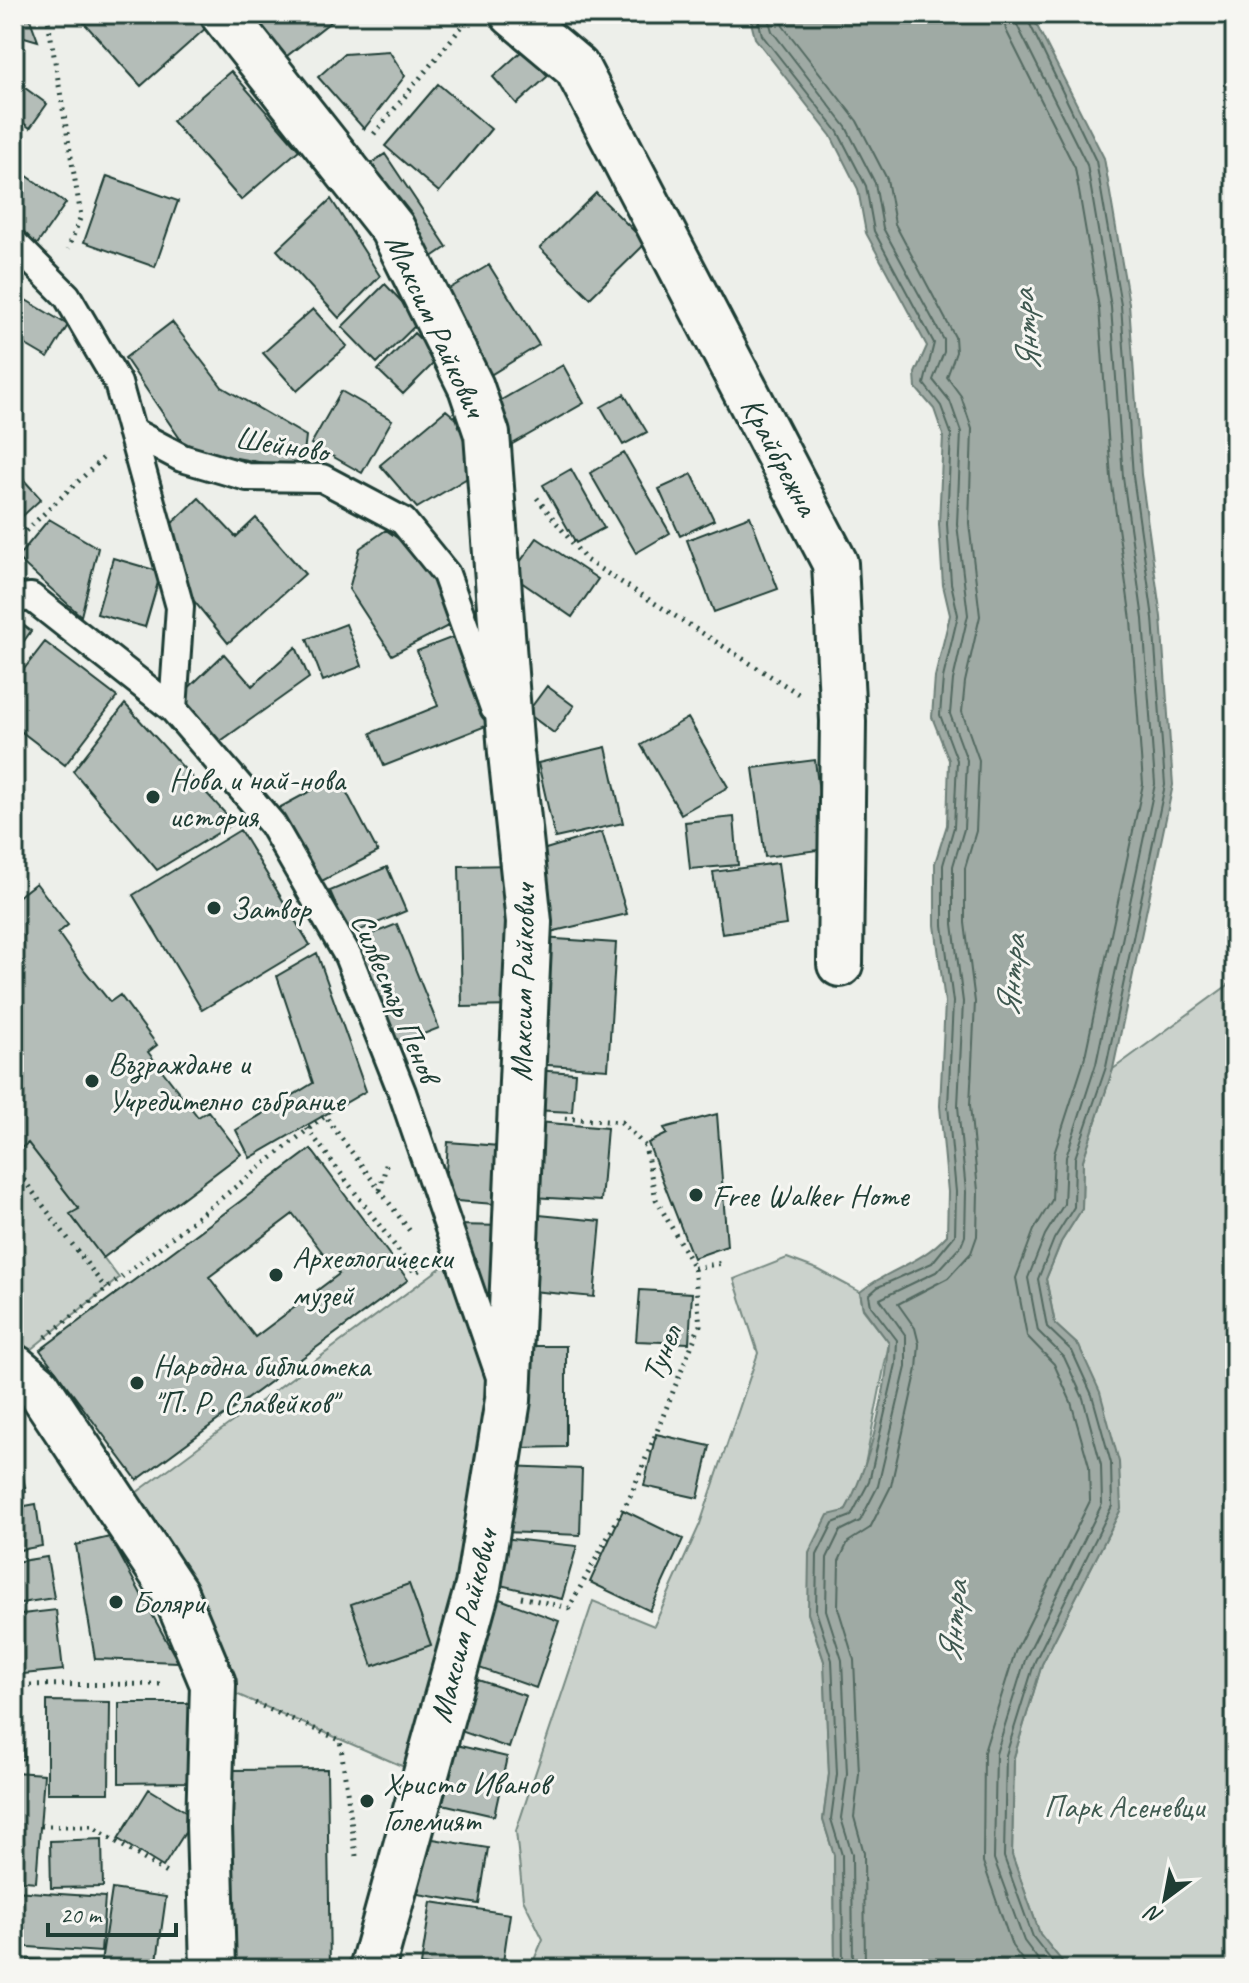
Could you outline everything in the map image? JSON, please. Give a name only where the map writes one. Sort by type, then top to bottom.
[{"type":"street","name":"Максим Райкович","points":[[223,14],[392,228],[471,387],[487,434],[511,753],[529,922],[508,1400],[478,1586],[372,1969]]},
{"type":"street","name":"Крайбрежна","points":[[513,14],[577,68],[835,563],[843,721],[840,964]]},
{"type":"street","points":[[25,1356],[38,1387],[175,1593],[213,1684],[213,1969]]},
{"type":"lane","points":[[14,243],[67,296],[118,383],[180,607],[173,709]]},
{"type":"lane","name":"Шейново","points":[[131,431],[182,458],[247,477],[322,478],[403,521],[446,574],[511,753]]},
{"type":"lane","name":"Силвестър Пенов","points":[[14,599],[31,597],[173,709],[272,824],[348,956],[402,1092],[508,1400]]},
{"type":"path","points":[[47,14],[81,216],[54,283]]},
{"type":"path","points":[[345,168],[473,14]]},
{"type":"path","points":[[14,542],[131,431]]},
{"type":"path","points":[[536,497],[586,560],[843,721]]},
{"type":"path","name":"Тунел","points":[[478,1586],[569,1608],[631,1495],[700,1325],[694,1268],[656,1199],[645,1146],[621,1122],[521,1115]]},
{"type":"path","points":[[25,1356],[325,1116],[415,1238]]},
{"type":"path","points":[[307,1128],[415,1273]]},
{"type":"path","points":[[14,1167],[16,1174],[106,1289]]},
{"type":"path","points":[[694,1268],[722,1263]]},
{"type":"path","points":[[14,1685],[213,1684],[340,1740]]},
{"type":"path","points":[[41,1826],[91,1826],[211,1901]]},
{"type":"green space","name":"Парк Асеневци","points":[[1235,980],[1235,1969],[1068,1969],[1040,1934],[1012,1855],[1014,1757],[1042,1664],[1121,1509],[1079,1346],[1055,1324],[1046,1279],[1061,1242],[1082,1209],[1083,1160],[1113,1069]]},
{"type":"green space","points":[[14,1142],[28,1143],[79,1209],[71,1215],[119,1278],[14,1363]]},
{"type":"green space","points":[[458,1255],[508,1400],[425,1776],[213,1684],[117,1507]],"holes":[[[409,1584],[431,1645],[374,1665],[351,1605]]]},
{"type":"green space","points":[[787,1258],[819,1270],[860,1292],[863,1309],[889,1343],[862,1480],[845,1511],[808,1613],[824,1661],[829,1774],[823,1820],[834,1855],[835,1969],[530,1969],[543,1939],[523,1899],[516,1831],[593,1601],[654,1626],[700,1524],[758,1353],[734,1279]]},
{"type":"water","name":"Янтра","points":[[749,14],[1031,14],[1104,158],[1129,304],[1141,475],[1161,617],[1173,785],[1113,1069],[1083,1160],[1082,1209],[1061,1242],[1046,1279],[1055,1324],[1079,1346],[1100,1392],[1119,1462],[1121,1509],[1042,1664],[1014,1757],[1012,1855],[1040,1934],[1068,1969],[835,1969],[834,1855],[823,1820],[829,1774],[824,1661],[808,1613],[809,1553],[828,1515],[845,1511],[854,1493],[880,1407],[889,1343],[863,1308],[860,1292],[926,1253],[947,1235],[948,1192],[940,1106],[945,1002],[935,925],[935,863],[947,825],[949,760],[932,717],[935,677],[950,615],[943,585],[939,524],[943,435],[934,409],[916,388],[915,373],[927,346],[866,233],[858,189],[831,136],[755,38]]},
{"type":"building","points":[[14,14],[28,14],[38,41],[14,34]]},
{"type":"building","points":[[76,14],[194,14],[206,28],[141,86]]},
{"type":"building","points":[[239,14],[330,14],[334,19],[278,63]]},
{"type":"building","points":[[523,50],[548,76],[517,104],[493,77]]},
{"type":"building","points":[[389,51],[405,76],[364,129],[318,77],[344,54]]},
{"type":"building","points":[[231,71],[299,150],[241,200],[172,121]]},
{"type":"building","points":[[14,80],[47,104],[30,128],[14,116]]},
{"type":"building","points":[[438,84],[491,129],[439,192],[385,146]]},
{"type":"building","points":[[385,154],[447,247],[422,264],[361,170]]},
{"type":"building","points":[[20,171],[66,203],[36,246],[14,232],[14,179]]},
{"type":"building","points":[[107,176],[178,201],[155,267],[84,242]]},
{"type":"building","points":[[596,193],[646,243],[590,298],[540,248]]},
{"type":"building","points":[[331,199],[380,276],[339,318],[277,250]]},
{"type":"building","points":[[489,265],[539,345],[487,377],[437,296]]},
{"type":"building","points":[[385,284],[420,321],[377,363],[342,327]]},
{"type":"building","points":[[14,293],[68,325],[48,358],[14,338]]},
{"type":"building","points":[[313,309],[347,346],[297,391],[263,353]]},
{"type":"building","points":[[172,322],[222,387],[306,436],[302,470],[187,449],[125,358]]},
{"type":"building","points":[[414,333],[439,358],[403,394],[378,370]]},
{"type":"building","points":[[563,365],[584,403],[509,446],[487,408]]},
{"type":"building","points":[[341,391],[392,420],[362,473],[311,444]]},
{"type":"building","points":[[624,394],[647,432],[623,445],[601,407]]},
{"type":"building","points":[[446,410],[478,437],[479,471],[417,508],[380,465]]},
{"type":"building","points":[[624,453],[670,533],[636,553],[590,473]]},
{"type":"building","points":[[14,469],[41,499],[14,524]]},
{"type":"building","points":[[571,469],[604,528],[576,543],[543,485]]},
{"type":"building","points":[[692,474],[714,520],[680,536],[659,489]]},
{"type":"building","points":[[199,498],[236,537],[256,518],[305,574],[228,643],[185,590],[167,528]]},
{"type":"building","points":[[750,516],[778,589],[714,612],[687,540]]},
{"type":"building","points":[[49,519],[98,548],[81,616],[17,558]]},
{"type":"building","points":[[386,530],[431,562],[450,625],[392,655],[349,589],[360,548]]},
{"type":"building","points":[[537,538],[598,579],[572,617],[511,575]]},
{"type":"building","points":[[113,558],[161,572],[145,627],[97,614]]},
{"type":"building","points":[[14,618],[31,631],[14,655]]},
{"type":"building","points":[[346,624],[362,666],[323,681],[307,639]]},
{"type":"building","points":[[456,636],[491,724],[384,766],[371,733],[438,706],[417,651]]},
{"type":"building","points":[[45,642],[117,697],[65,765],[14,726],[14,682]]},
{"type":"building","points":[[296,647],[309,678],[215,745],[179,697],[224,654],[252,686]]},
{"type":"building","points":[[547,686],[574,706],[554,733],[527,713]]},
{"type":"building","name":"Нова и най-нова история","points":[[125,704],[234,823],[157,870],[73,771]]},
{"type":"building","points":[[688,718],[728,787],[681,814],[641,745]]},
{"type":"building","points":[[606,747],[623,823],[555,838],[538,763]]},
{"type":"building","points":[[815,760],[826,849],[765,857],[753,768]]},
{"type":"building","points":[[338,776],[378,852],[318,883],[277,809]]},
{"type":"building","points":[[734,817],[738,865],[690,869],[685,822]]},
{"type":"building","name":"Затвор","points":[[240,830],[310,945],[202,1010],[133,895]]},
{"type":"building","points":[[602,832],[627,914],[546,933],[539,851]]},
{"type":"building","points":[[778,863],[786,925],[722,934],[713,872]]},
{"type":"building","points":[[514,865],[518,1006],[462,1007],[459,866]]},
{"type":"building","points":[[387,867],[406,911],[349,935],[330,891]]},
{"type":"building","name":"Възраждане и Учредително събрание","points":[[36,883],[68,925],[58,933],[85,971],[110,1002],[120,995],[157,1045],[148,1052],[198,1117],[208,1111],[241,1154],[103,1258],[70,1214],[79,1209],[28,1143],[20,1149],[14,1142],[14,900]]},
{"type":"building","points":[[397,924],[439,1028],[393,1046],[352,942]]},
{"type":"building","points":[[541,938],[616,943],[608,1069],[533,1064]]},
{"type":"building","points":[[317,953],[366,1091],[250,1158],[236,1130],[313,1083],[277,976]]},
{"type":"building","points":[[535,1070],[575,1073],[572,1112],[533,1110]]},
{"type":"building","name":"Free Walker Home","points":[[717,1114],[727,1246],[693,1258],[648,1143],[667,1134],[664,1128]]},
{"type":"building","points":[[538,1122],[607,1128],[601,1201],[532,1197]]},
{"type":"building","points":[[448,1142],[512,1147],[507,1205],[444,1200]]},
{"type":"building","points":[[311,1149],[408,1280],[137,1480],[40,1350]],"holes":[[[293,1214],[339,1274],[255,1337],[209,1277]]]},
{"type":"building","points":[[539,1215],[601,1221],[594,1297],[532,1291]]},
{"type":"building","points":[[455,1225],[507,1226],[504,1301],[483,1305]]},
{"type":"building","points":[[640,1290],[692,1293],[689,1343],[636,1341]]},
{"type":"building","points":[[517,1346],[566,1346],[566,1447],[518,1448]]},
{"type":"building","points":[[656,1434],[710,1446],[698,1498],[644,1486]]},
{"type":"building","points":[[18,1452],[26,1492],[14,1494],[14,1453]]},
{"type":"building","points":[[506,1466],[582,1469],[580,1535],[504,1532]]},
{"type":"building","points":[[36,1504],[42,1546],[14,1551],[14,1508]]},
{"type":"building","points":[[623,1510],[683,1539],[650,1611],[590,1582]]},
{"type":"building","name":"Боляри","points":[[110,1537],[178,1662],[95,1659],[76,1545]]},
{"type":"building","points":[[502,1538],[577,1546],[562,1599],[491,1583]]},
{"type":"building","points":[[47,1557],[54,1598],[14,1604],[14,1562]]},
{"type":"building","points":[[409,1584],[431,1645],[373,1666],[351,1604]]},
{"type":"building","points":[[489,1595],[559,1621],[536,1688],[465,1663]]},
{"type":"building","points":[[56,1610],[63,1670],[14,1675],[14,1615]]},
{"type":"building","points":[[469,1677],[526,1696],[509,1748],[452,1728]]},
{"type":"building","points":[[14,1697],[20,1697],[24,1759],[14,1760]]},
{"type":"building","points":[[47,1701],[110,1702],[109,1793],[47,1793]]},
{"type":"building","points":[[119,1703],[189,1703],[189,1782],[119,1783]]},
{"type":"building","points":[[452,1744],[507,1757],[494,1816],[438,1803]]},
{"type":"building","points":[[327,1769],[330,1969],[233,1969],[231,1770]]},
{"type":"building","points":[[14,1772],[44,1774],[36,1882],[14,1880]]},
{"type":"building","points":[[149,1789],[195,1817],[163,1867],[118,1839]]},
{"type":"building","points":[[421,1837],[488,1848],[479,1904],[412,1893]]},
{"type":"building","points":[[102,1839],[103,1887],[51,1888],[50,1841]]},
{"type":"building","points":[[112,1889],[166,1897],[156,1968],[161,1969],[100,1969]]},
{"type":"building","points":[[14,1891],[105,1897],[101,1952],[14,1946]]},
{"type":"building","points":[[431,1902],[510,1914],[502,1969],[450,1969],[421,1965]]},
{"type":"building","points":[[14,1958],[66,1963],[66,1969],[14,1969]]},
{"type":"place","name":"Нова и най-нова история","points":[[153,797]]},
{"type":"place","name":"Затвор","points":[[214,908]]},
{"type":"place","name":"Възраждане и Учредително събрание","points":[[92,1081]]},
{"type":"place","name":"Free Walker Home","points":[[696,1195]]},
{"type":"place","name":"Археологически музей","points":[[276,1275]]},
{"type":"place","name":"Народна библиотека \"П. Р. Славейков\"","points":[[137,1383]]},
{"type":"place","name":"Боляри","points":[[116,1602]]},
{"type":"place","name":"Христо Иванов Големият","points":[[367,1801]]}]
